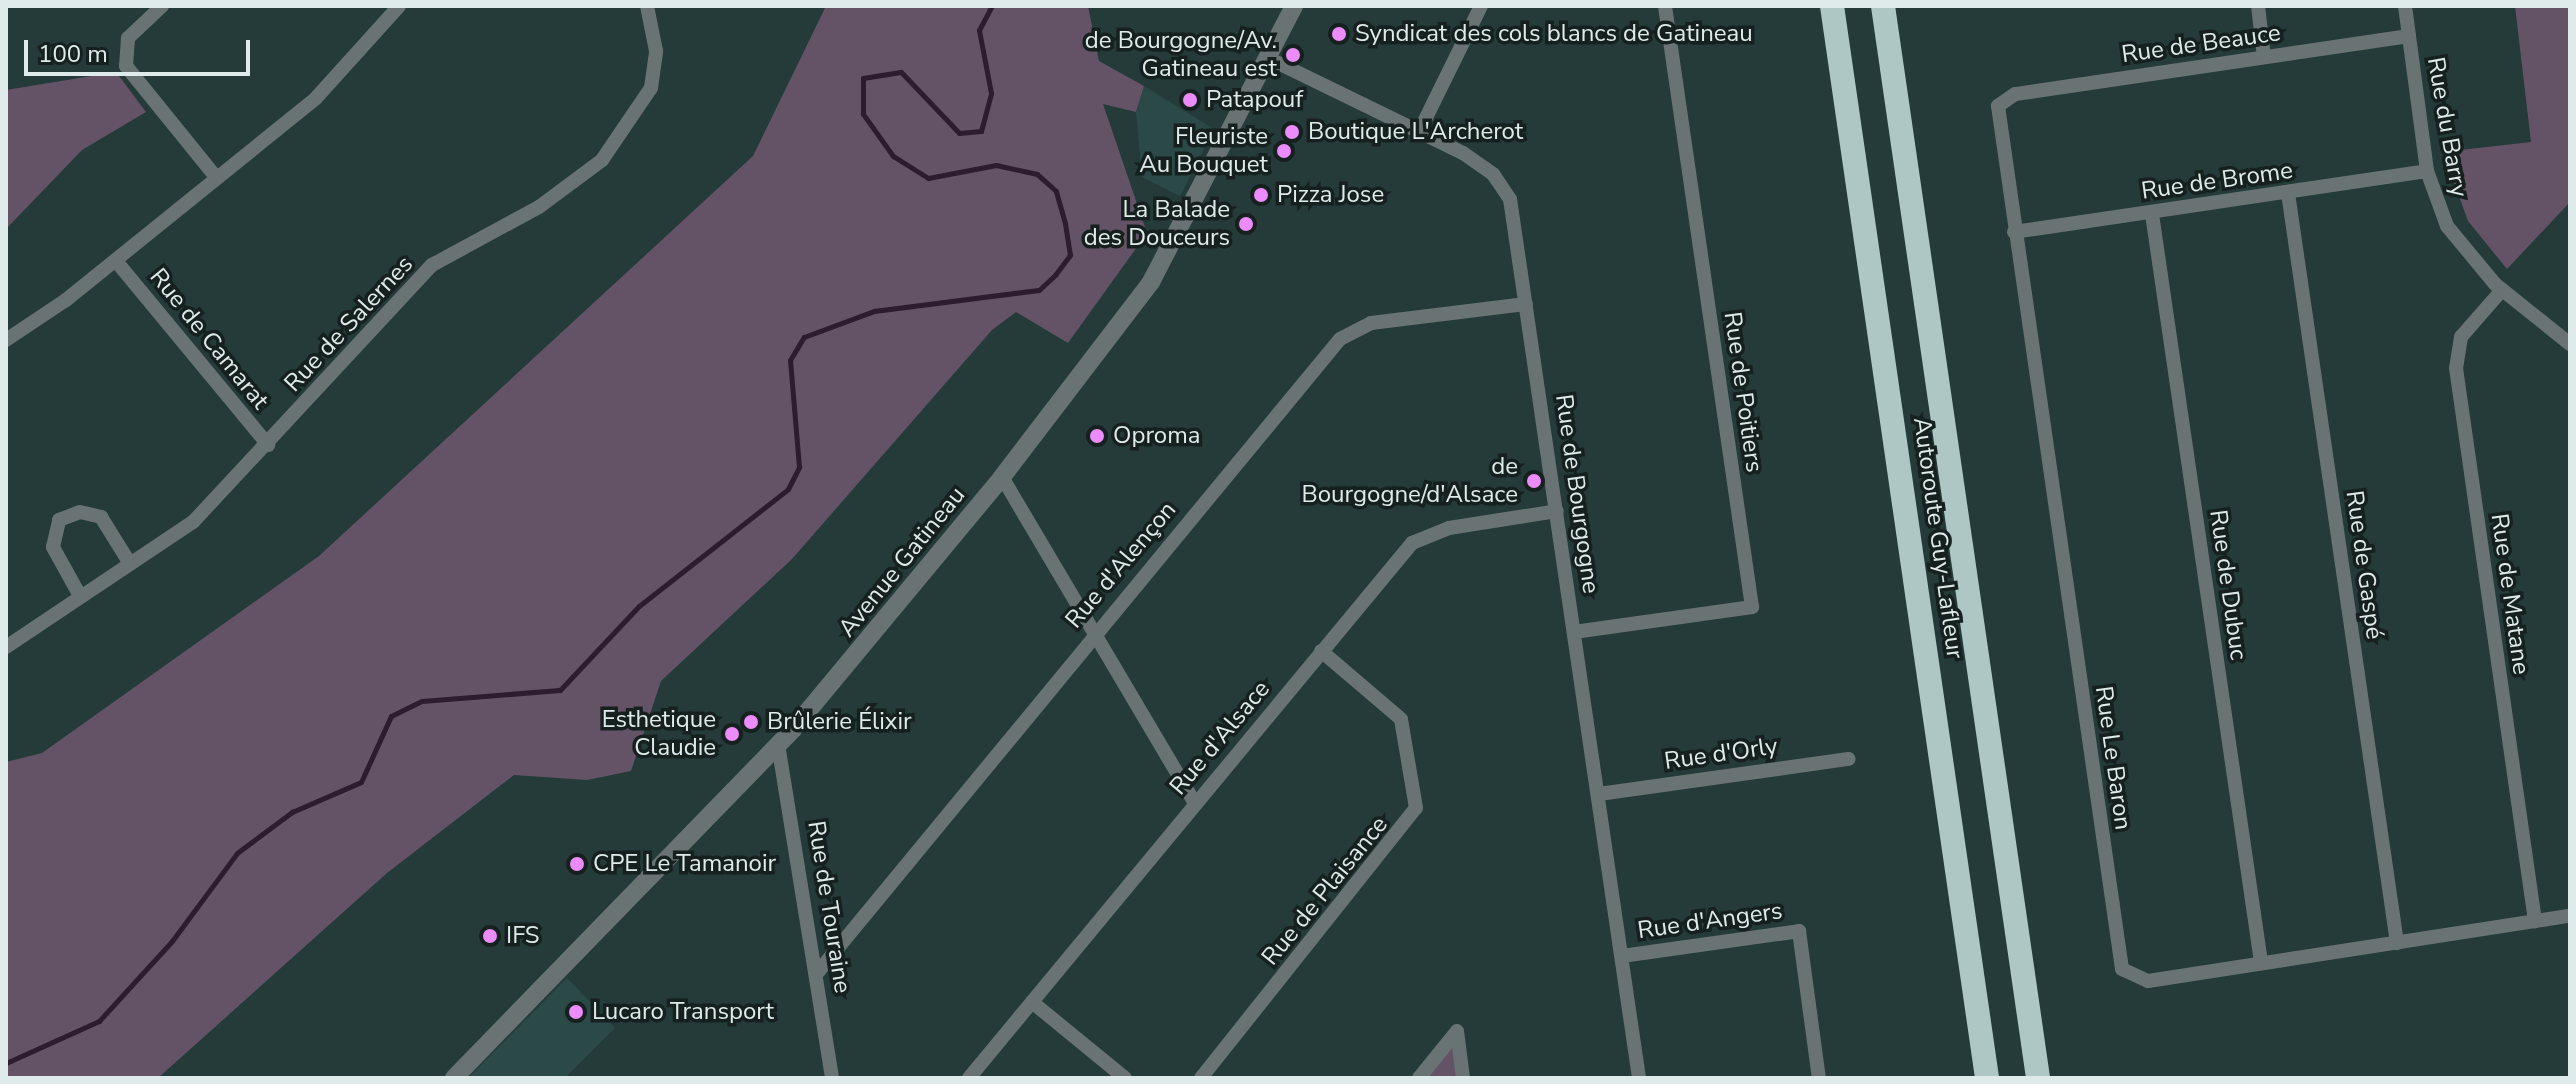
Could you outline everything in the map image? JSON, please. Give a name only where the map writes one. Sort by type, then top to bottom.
[{"type":"highway","name":"Autoroute Guy-Lafleur","points":[[1832,6],[1987,1078]]},
{"type":"highway","name":"Autoroute Guy-Lafleur","points":[[1885,6],[2038,1078]]},
{"type":"street","points":[[162,6],[128,38],[126,66],[215,176]]},
{"type":"street","points":[[6,340],[116,261],[215,176],[316,98],[399,6]]},
{"type":"street","name":"Rue de Salernes","points":[[6,647],[79,594],[193,522],[268,445],[432,265],[552,198],[619,141],[651,88],[656,51],[647,6]]},
{"type":"street","name":"Avenue Gatineau","points":[[454,1078],[778,744],[1002,477],[1151,282],[1294,6]]},
{"type":"street","points":[[1420,130],[1481,6]]},
{"type":"street","name":"Rue de Poitiers","points":[[1574,632],[1752,607],[1665,6]]},
{"type":"street","points":[[2258,6],[2264,57]]},
{"type":"street","name":"Rue du Barry","points":[[2405,6],[2427,171],[2447,226],[2502,290],[2570,344]]},
{"type":"street","name":"Rue de Beauce","points":[[2000,100],[2409,36]]},
{"type":"street","name":"Rue de Bourgogne","points":[[1268,58],[1420,130],[1481,164],[1502,186],[1515,217],[1639,1078]]},
{"type":"street","name":"Rue Le Baron","points":[[2000,100],[2014,232],[2122,969],[2140,982],[2570,916]]},
{"type":"street","name":"Rue de Brome","points":[[2014,232],[2427,171]]},
{"type":"street","name":"Rue de Gaspé","points":[[2288,193],[2397,943]]},
{"type":"street","name":"Rue de Dubuc","points":[[2152,214],[2261,962]]},
{"type":"street","name":"Rue de Camarat","points":[[116,261],[268,445]]},
{"type":"street","name":"Rue de Matane","points":[[2502,290],[2461,337],[2456,368],[2535,921]]},
{"type":"street","name":"Rue d'Alençon","points":[[818,972],[1091,635],[1340,339],[1371,323],[1526,304]]},
{"type":"street","points":[[1002,477],[1091,635],[1195,803]]},
{"type":"street","name":"Rue d'Alsace","points":[[969,1078],[1412,543],[1449,528],[1557,511]]},
{"type":"street","points":[[79,594],[53,547],[59,520],[80,512],[101,517],[129,562]]},
{"type":"street","name":"Rue de Plaisance","points":[[1201,1078],[1416,808],[1401,719],[1321,651]]},
{"type":"street","name":"Rue de Touraine","points":[[778,744],[818,972],[832,1078]]},
{"type":"street","name":"Rue d'Orly","points":[[1599,794],[1849,759]]},
{"type":"street","name":"Rue d'Angers","points":[[1622,956],[1799,931],[1819,1078]]},
{"type":"street","points":[[1032,1002],[1125,1078]]},
{"type":"street","points":[[1419,1078],[1457,1031],[1463,1078]]},
{"type":"shaded area","points":[[826,6],[1088,6],[1099,61],[1144,86],[1136,112],[1103,104],[1147,233],[1068,343],[1016,312],[992,330],[792,559],[661,681],[631,771],[587,780],[514,775],[387,873],[158,1078],[6,1078],[6,762],[42,753],[319,556],[753,156]]},
{"type":"shaded area","points":[[2515,6],[2570,6],[2570,202],[2507,269],[2468,221],[2443,152],[2531,142]]},
{"type":"shaded area","points":[[116,72],[146,112],[82,150],[6,229],[6,90]]},
{"type":"shaded area","points":[[1144,86],[1214,129],[1180,196],[1142,177],[1136,112]]},
{"type":"shaded area","points":[[567,978],[615,1028],[565,1078],[468,1078]]},
{"type":"shaded area","points":[[1457,1031],[1463,1078],[1419,1078]]},
{"type":"waterway","points":[[6,1063],[99,1021],[172,941],[237,853],[292,812],[361,782],[391,716],[422,701],[560,690],[639,606],[788,489],[799,467],[790,360],[804,337],[874,311],[1039,290],[1055,275],[1070,255],[1065,223],[1056,191],[1037,174],[996,165],[928,178],[893,156],[863,114],[863,78],[901,72],[959,133],[981,131],[991,93],[979,30],[992,6]]},
{"type":"place","name":"Syndicat des cols blancs de Gatineau","points":[[1339,34]]},
{"type":"place","name":"de Bourgogne/Av. Gatineau est","points":[[1293,55]]},
{"type":"place","name":"Patapouf","points":[[1190,100]]},
{"type":"place","name":"Boutique L'Archerot","points":[[1292,132]]},
{"type":"place","name":"Fleuriste Au Bouquet","points":[[1284,151]]},
{"type":"place","name":"Pizza Jose","points":[[1261,195]]},
{"type":"place","name":"La Balade des Douceurs","points":[[1246,224]]},
{"type":"place","name":"Oproma","points":[[1097,436]]},
{"type":"place","name":"de Bourgogne/d'Alsace","points":[[1534,481]]},
{"type":"place","name":"Brûlerie Élixir","points":[[751,722]]},
{"type":"place","name":"Esthetique Claudie","points":[[732,734]]},
{"type":"place","name":"CPE Le Tamanoir","points":[[577,864]]},
{"type":"place","name":"IFS","points":[[490,936]]},
{"type":"place","name":"Lucaro Transport","points":[[576,1012]]}]
